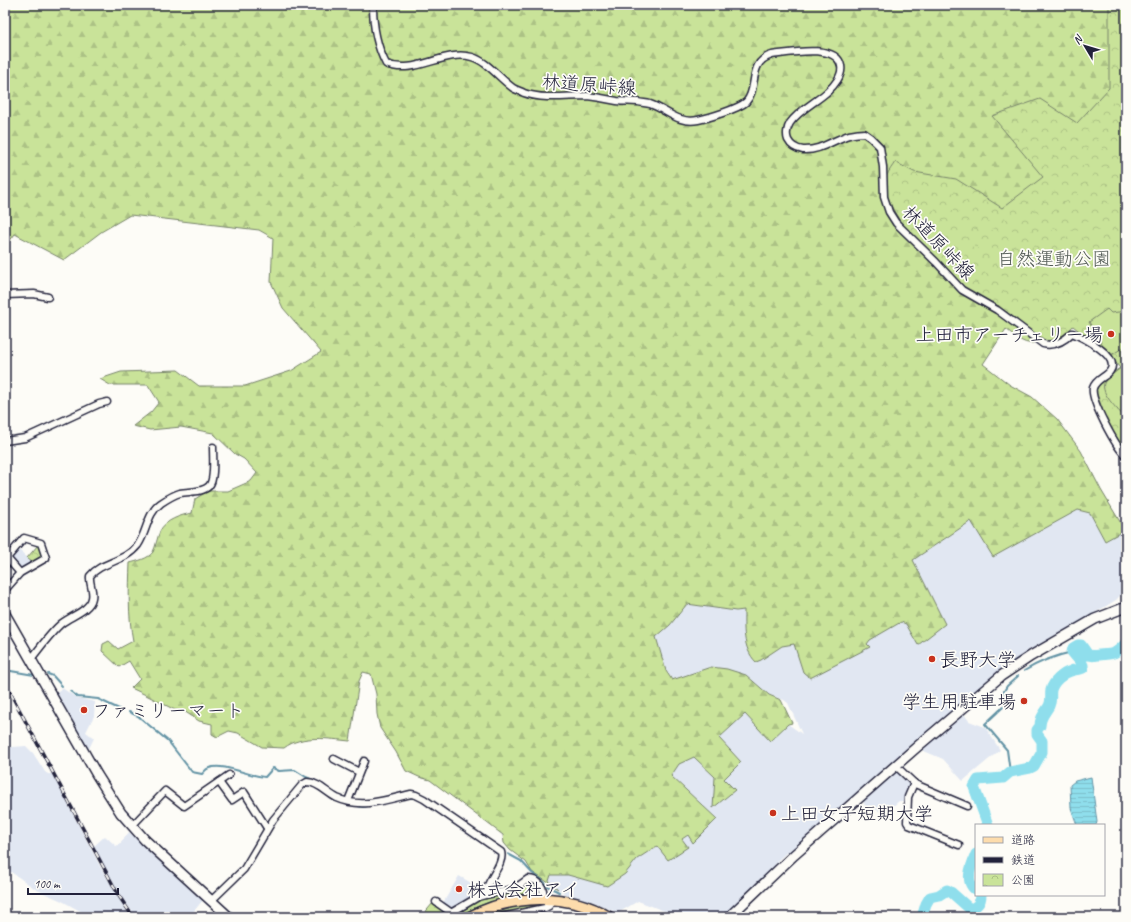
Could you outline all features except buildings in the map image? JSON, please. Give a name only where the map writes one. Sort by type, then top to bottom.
[{"type":"main road","points":[[470,917],[491,907],[509,902],[548,899],[581,905],[609,917]]},
{"type":"street","name":"林道原峠線","points":[[374,5],[373,22],[377,44],[386,64],[394,67],[402,67],[462,55],[474,57],[486,65],[513,88],[526,93],[541,97],[589,96],[650,104],[678,119],[696,120],[731,110],[746,102],[759,63],[766,56],[810,51],[825,52],[835,55],[839,58],[842,69],[839,77],[828,91],[798,114],[790,123],[787,130],[787,138],[791,145],[798,149],[810,150],[821,147],[848,135],[864,133],[880,147],[883,167],[884,197],[889,212],[905,233],[936,262],[962,290],[997,310],[1043,344],[1056,344],[1066,339],[1072,333],[1096,345],[1111,360],[1112,369],[1094,385],[1093,391],[1106,426],[1121,451],[1126,456]]},
{"type":"street","points":[[5,295],[34,294],[48,297]]},
{"type":"street","points":[[5,441],[26,438],[99,404],[107,402]]},
{"type":"street","points":[[31,659],[60,625],[84,610],[91,602],[92,595],[90,576],[96,569],[118,561],[128,555],[138,545],[152,512],[159,504],[172,496],[201,490],[208,486],[212,478],[213,447]]},
{"type":"street","points":[[5,590],[20,573],[46,558],[41,543],[24,538],[7,558],[20,573]]},
{"type":"street","points":[[729,917],[794,855],[1001,676],[1015,666],[1095,619],[1126,607]]},
{"type":"street","points":[[5,614],[121,814],[229,917]]},
{"type":"street","points":[[334,759],[359,772]]},
{"type":"street","points":[[348,801],[364,761]]},
{"type":"street","points":[[896,766],[914,783],[966,806]]},
{"type":"street","points":[[132,826],[165,791],[184,806],[229,775]]},
{"type":"street","points":[[219,782],[232,800],[244,792],[267,828]]},
{"type":"street","points":[[211,901],[244,868],[267,828],[279,811],[306,782],[315,784],[330,794],[361,804],[411,794],[416,795],[500,850],[502,858],[486,887],[485,894]]},
{"type":"street","points":[[914,783],[908,797],[907,822],[909,825],[959,845]]},
{"type":"street","points":[[444,917],[453,914],[485,894],[512,889],[517,887],[524,880],[532,879],[542,887],[544,894],[551,904],[545,908],[501,917]]},
{"type":"street","points":[[436,902],[453,914]]},
{"type":"shaded area","name":"長野大学","points":[[1078,510],[1090,513],[1105,541],[1125,530],[1126,589],[1116,600],[1012,663],[958,706],[969,721],[985,727],[1000,750],[963,781],[943,759],[912,746],[794,849],[786,853],[777,861],[773,869],[723,917],[694,917],[675,915],[638,901],[618,913],[594,902],[565,894],[550,883],[549,881],[551,875],[568,875],[607,886],[625,874],[637,859],[658,846],[687,847],[682,840],[688,835],[693,842],[717,819],[671,776],[679,764],[694,757],[715,777],[713,808],[734,790],[724,779],[741,762],[719,738],[745,714],[770,741],[788,724],[802,734],[788,703],[784,700],[769,695],[746,675],[711,667],[673,680],[666,671],[656,637],[670,625],[687,604],[736,611],[744,609],[745,640],[761,660],[782,646],[795,643],[803,672],[869,647],[867,644],[870,640],[901,622],[906,624],[945,624],[913,560],[971,520],[993,557]]},
{"type":"shaded area","points":[[18,549],[33,563],[22,569],[13,561],[12,557]]},
{"type":"shaded area","points":[[62,688],[77,698],[95,702],[94,716],[86,732],[94,738],[87,753],[54,696]]},
{"type":"shaded area","points":[[5,745],[13,747],[26,746],[33,753],[45,772],[52,774],[101,868],[130,917],[91,917],[62,901],[37,890],[11,872],[5,870]]},
{"type":"shaded area","points":[[896,770],[902,778],[910,784],[903,801],[899,801],[890,809],[889,816],[873,808],[866,810],[863,799]]},
{"type":"shaded area","points":[[129,832],[203,900],[189,917],[136,917],[121,896],[94,846],[105,836],[116,846],[120,844]]},
{"type":"shaded area","points":[[459,876],[482,889],[479,894],[452,908],[443,903]]},
{"type":"green space","points":[[5,5],[1126,5],[1126,293],[1033,343],[1022,341],[1006,329],[983,364],[1010,385],[1032,397],[1057,419],[1081,451],[1101,490],[1125,530],[1105,541],[1090,513],[1078,510],[993,557],[971,521],[913,560],[945,624],[918,645],[906,624],[901,622],[870,640],[867,644],[870,647],[810,678],[803,672],[794,644],[782,646],[756,662],[751,656],[746,644],[744,610],[736,611],[687,604],[670,625],[656,637],[666,671],[672,680],[711,667],[727,669],[746,675],[769,695],[781,700],[792,723],[788,724],[770,741],[745,714],[719,738],[741,762],[724,779],[735,790],[713,808],[715,777],[694,757],[679,764],[671,776],[717,819],[693,843],[688,835],[682,839],[688,847],[668,860],[657,846],[637,859],[625,874],[607,886],[568,875],[551,875],[549,881],[558,889],[532,872],[526,862],[510,850],[504,843],[503,835],[430,780],[406,771],[396,752],[380,728],[377,714],[376,694],[371,674],[363,672],[359,681],[350,741],[316,738],[299,741],[284,748],[262,747],[238,733],[229,731],[217,737],[212,734],[212,724],[199,721],[184,711],[175,710],[131,688],[140,679],[129,661],[119,667],[102,651],[103,644],[109,641],[118,649],[133,641],[129,592],[130,563],[142,559],[153,552],[162,527],[169,521],[192,513],[195,499],[208,491],[228,491],[251,481],[257,473],[244,459],[235,454],[213,433],[181,427],[150,430],[133,426],[151,412],[159,402],[148,385],[110,385],[100,379],[121,372],[178,370],[199,386],[245,386],[291,371],[321,352],[283,308],[271,282],[273,238],[259,230],[130,215],[101,232],[64,260],[15,234],[5,247]]},
{"type":"green space","name":"自然運動公園","points":[[1109,5],[1126,5],[1126,452],[1108,425],[1096,391],[1097,387],[1102,381],[1120,368],[1110,356],[1073,326],[1064,336],[1055,341],[1042,340],[999,306],[969,292],[902,224],[889,201],[886,189],[889,170],[895,162],[914,172],[956,179],[1002,208],[1043,177],[992,116],[1040,99],[1077,123],[1109,88]]},
{"type":"green space","name":"上田市アーチェリー場","points":[[1107,309],[1111,313],[1126,311],[1126,346],[1111,355],[1105,350],[1089,322]]},
{"type":"green space","points":[[1126,364],[1126,419],[1106,395],[1104,384],[1108,378]]},
{"type":"green space","points":[[38,545],[43,554],[41,558],[33,563],[27,558]]},
{"type":"green space","points":[[528,882],[537,885],[541,893],[500,899],[481,905],[462,914],[460,911],[479,900]]},
{"type":"green space","points":[[433,903],[443,910],[444,913],[439,917],[419,917],[420,915],[422,916]]},
{"type":"green space","points":[[529,905],[541,905],[530,909],[485,917],[506,909]]},
{"type":"water","points":[[1091,777],[1096,824],[1077,824],[1071,808],[1070,785],[1075,781]]},
{"type":"waterway","points":[[988,824],[974,787],[978,780],[1003,778],[1010,772],[1034,766],[1042,752],[1042,741],[1037,734],[1037,730],[1050,704],[1052,687],[1056,681],[1065,674],[1072,670],[1083,668],[1083,665],[1072,652],[1073,648],[1081,645],[1088,655],[1094,656],[1114,653],[1126,643]]},
{"type":"waterway","points":[[1024,671],[1059,655],[1072,652]]},
{"type":"waterway","points":[[5,670],[34,675]]},
{"type":"waterway","points":[[48,674],[53,676],[62,686]]},
{"type":"waterway","points":[[1010,772],[1007,750],[985,724],[1003,707],[1006,701],[1004,691],[1007,686],[1018,676]]},
{"type":"waterway","points":[[70,691],[78,697],[98,699],[119,709]]},
{"type":"waterway","points":[[129,712],[138,716],[168,741],[192,772],[202,774],[209,768],[222,767],[265,777],[273,768],[279,771],[295,770],[316,781]]},
{"type":"waterway","points":[[330,790],[338,795]]},
{"type":"waterway","points":[[407,798],[417,798]]},
{"type":"waterway","points":[[352,805],[363,807],[389,802]]},
{"type":"waterway","points":[[427,805],[497,853]]},
{"type":"waterway","points":[[508,854],[521,861],[532,873],[549,887],[559,892]]},
{"type":"waterway","points":[[975,857],[969,878],[972,887],[975,889]]},
{"type":"waterway","points":[[922,917],[930,897],[939,895],[947,890],[970,909],[978,904],[981,896]]},
{"type":"railway","points":[[5,683],[119,896],[133,917]]},
{"type":"place","name":"上田市アーチェリー場","points":[[1111,334]]},
{"type":"place","name":"長野大学","points":[[932,659]]},
{"type":"place","name":"学生用駐車場","points":[[1024,701]]},
{"type":"place","name":"ファミリーマート","points":[[84,710]]},
{"type":"place","name":"上田女子短期大学","points":[[773,813]]},
{"type":"place","name":"株式会社アイ","points":[[459,889]]}]
